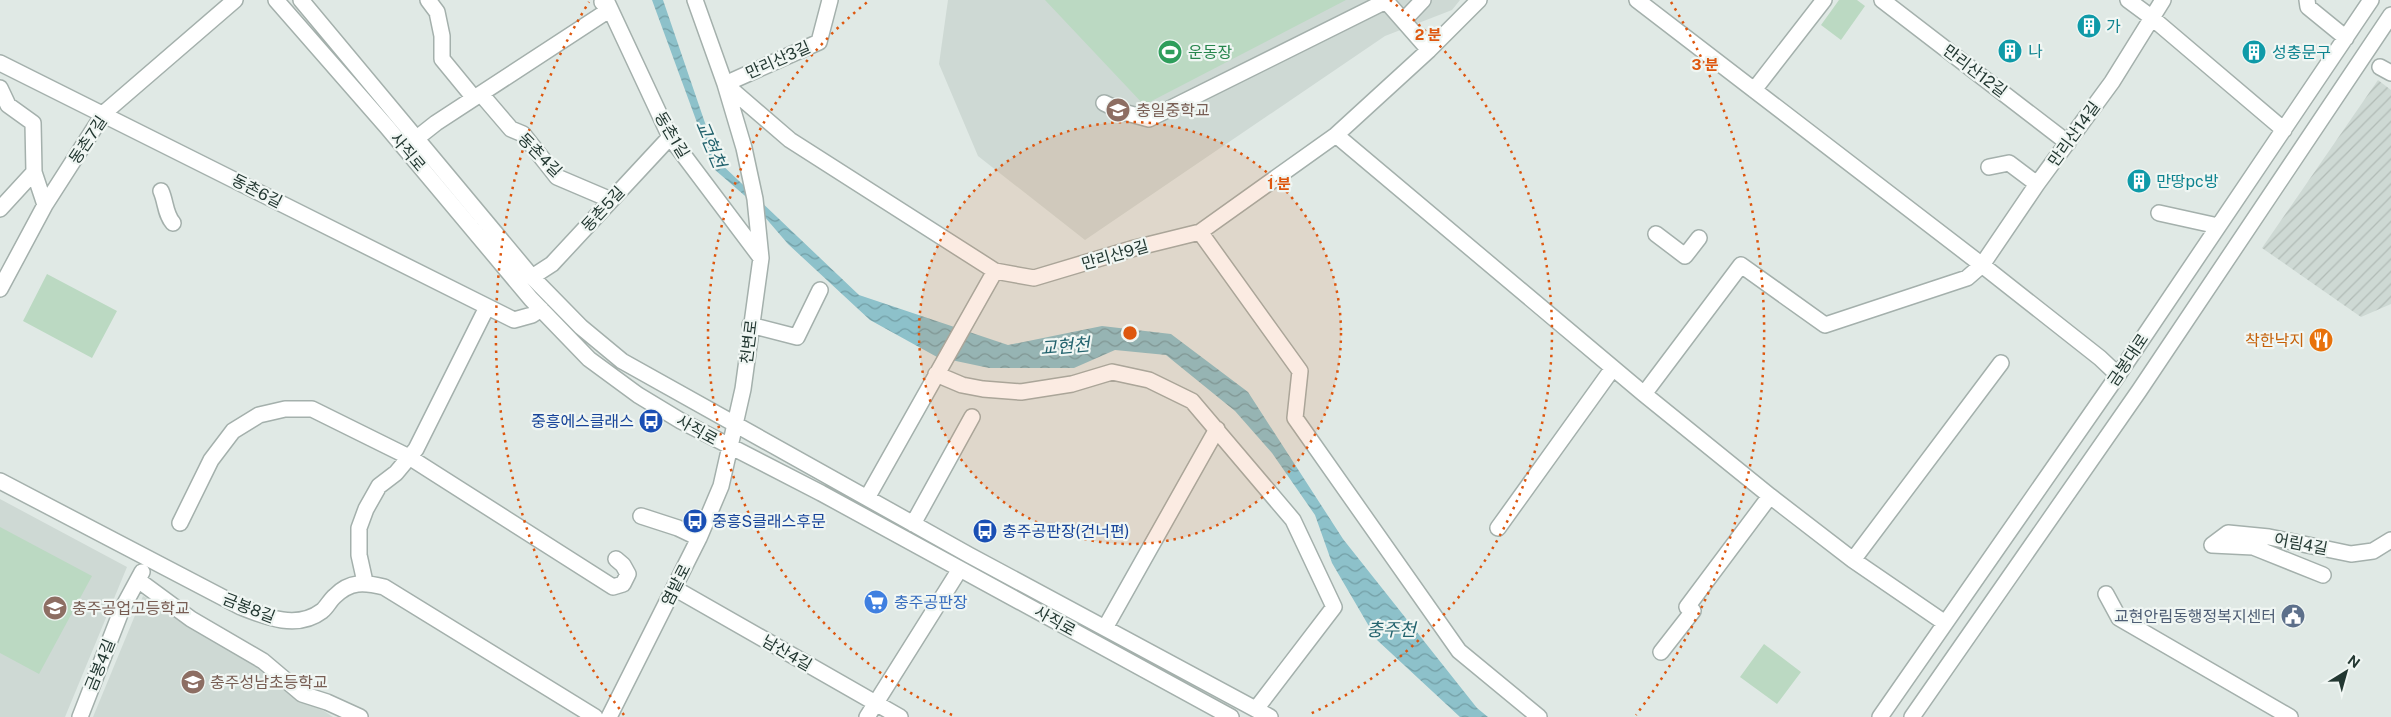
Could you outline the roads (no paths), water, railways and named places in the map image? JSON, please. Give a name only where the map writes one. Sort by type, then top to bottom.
[{"type":"street","name":"동촌7길","points":[[0,289],[45,205],[104,113],[235,0]]},
{"type":"street","name":"사직로","points":[[276,0],[387,127],[541,309],[589,359],[638,395],[731,448],[794,479],[1231,717]]},
{"type":"street","name":"사직로","points":[[301,0],[532,277],[581,327],[622,361],[913,524],[1270,717]]},
{"type":"street","name":"동촌4길","points":[[428,0],[437,12],[442,36],[442,59],[511,129],[523,134],[557,177],[611,200]]},
{"type":"street","points":[[696,0],[725,84]]},
{"type":"street","name":"만리산3길","points":[[725,84],[818,42],[830,0]]},
{"type":"street","points":[[1404,20],[1423,0]]},
{"type":"street","name":"만리산9길","points":[[725,84],[790,140],[995,271],[1034,278],[1132,249],[1200,232],[1336,135],[1429,50],[1479,0]]},
{"type":"street","points":[[1636,0],[1982,265],[2100,358],[2118,375]]},
{"type":"street","points":[[1754,90],[1824,0]]},
{"type":"street","name":"만리산12길","points":[[1882,0],[2068,143]]},
{"type":"street","points":[[2128,0],[2152,17],[2284,130]]},
{"type":"street","name":"만리산14길","points":[[1644,394],[1741,265],[1824,325],[1967,278],[1982,265],[2037,184],[2112,82],[2163,0]]},
{"type":"street","name":"금봉대로","points":[[1880,717],[2118,375],[2371,0]]},
{"type":"street","points":[[1104,103],[1122,112],[1149,119],[1386,1],[1429,50]]},
{"type":"street","points":[[2305,2],[2346,38]]},
{"type":"street","points":[[417,138],[605,3]]},
{"type":"street","name":"동촌1길","points":[[605,3],[670,137],[761,258]]},
{"type":"street","name":"금봉대로","points":[[1912,717],[2139,390],[2391,15]]},
{"type":"street","name":"동촌6길","points":[[0,63],[104,113],[514,320],[532,315],[541,309]]},
{"type":"street","name":"천변로","points":[[725,84],[744,148],[755,200],[761,258],[750,325],[743,389],[731,448]]},
{"type":"street","points":[[0,88],[8,105],[33,123],[34,172],[45,205]]},
{"type":"street","points":[[1336,135],[1644,394],[1770,496],[1853,560],[1946,623]]},
{"type":"street","name":"동촌5길","points":[[532,277],[552,264],[670,137]]},
{"type":"street","points":[[1989,167],[2009,163],[2037,184]]},
{"type":"street","points":[[0,209],[34,172]]},
{"type":"street","points":[[161,191],[165,199],[168,218],[172,223]]},
{"type":"street","points":[[2158,213],[2218,226]]},
{"type":"street","points":[[1200,232],[1300,371],[1294,418],[1458,651],[1539,717]]},
{"type":"street","points":[[1656,234],[1685,256],[1699,238]]},
{"type":"street","points":[[867,498],[995,271]]},
{"type":"street","points":[[750,325],[796,338],[820,290]]},
{"type":"street","points":[[487,307],[416,449],[396,473],[379,486],[366,509],[359,535],[359,555],[365,582],[384,587],[595,717]]},
{"type":"street","points":[[1853,560],[2001,363]]},
{"type":"street","points":[[1498,528],[1613,368]]},
{"type":"street","points":[[936,374],[962,385],[983,390],[1021,392],[1072,384],[1112,372],[1149,380],[1192,401],[1293,520],[1334,607],[1256,709]]},
{"type":"street","points":[[180,522],[211,460],[233,431],[259,416],[285,409],[312,409],[409,457],[613,587],[623,584],[628,574],[624,565],[616,559]]},
{"type":"street","points":[[913,524],[972,416]]},
{"type":"street","points":[[1105,628],[1216,429]]},
{"type":"street","name":"염밭로","points":[[608,717],[699,538],[722,486],[731,448]]},
{"type":"street","name":"금봉8길","points":[[0,481],[148,560],[241,607],[272,619],[305,619],[322,611],[334,596],[348,585],[365,582]]},
{"type":"street","points":[[1662,652],[1770,496]]},
{"type":"street","points":[[641,516],[678,528],[699,538]]},
{"type":"street","name":"어림4길","points":[[2323,574],[2253,547],[2212,545],[2228,533],[2269,537],[2351,554],[2373,551],[2391,540]]},
{"type":"street","name":"금봉4길","points":[[80,717],[122,609],[148,560]]},
{"type":"street","points":[[867,717],[960,569]]},
{"type":"street","points":[[138,580],[191,619],[264,661],[302,694],[327,702],[360,717]]},
{"type":"street","name":"남산4길","points":[[674,588],[900,717]]},
{"type":"street","points":[[2106,594],[2119,618],[2290,717]]},
{"type":"water","name":"충주천","points":[[652,0],[663,0],[718,161],[859,295],[1008,345],[1102,326],[1171,334],[1248,392],[1343,539],[1477,708],[1488,717],[1460,717],[1377,640],[1332,563],[1315,515],[1272,453],[1235,411],[1166,355],[1115,350],[1074,368],[989,368],[937,357],[870,320],[788,244],[752,202],[714,169]]},
{"type":"place","name":"가","points":[[2089,26]]},
{"type":"place","name":"나","points":[[2010,51]]},
{"type":"place","name":"운동장","points":[[1170,52]]},
{"type":"place","name":"성충문구","points":[[2254,52]]},
{"type":"place","name":"충일중학교","points":[[1118,110]]},
{"type":"place","name":"만땅pc방","points":[[2139,181]]},
{"type":"place","name":"착한낙지","points":[[2321,340]]},
{"type":"place","name":"중흥에스클래스","points":[[651,421]]},
{"type":"place","name":"중흥S클래스후문","points":[[695,521]]},
{"type":"place","name":"충주공판장(건너편)","points":[[985,531]]},
{"type":"place","name":"충주공판장","points":[[876,602]]},
{"type":"place","name":"충주공업고등학교","points":[[55,608]]},
{"type":"place","name":"교현안림동행정복지센터","points":[[2293,616]]},
{"type":"place","name":"충주성남초등학교","points":[[193,682]]},
{"type":"water label","name":"교현천","points":[[711,144]]},
{"type":"water label","name":"교현천","points":[[1065,346]]}]
